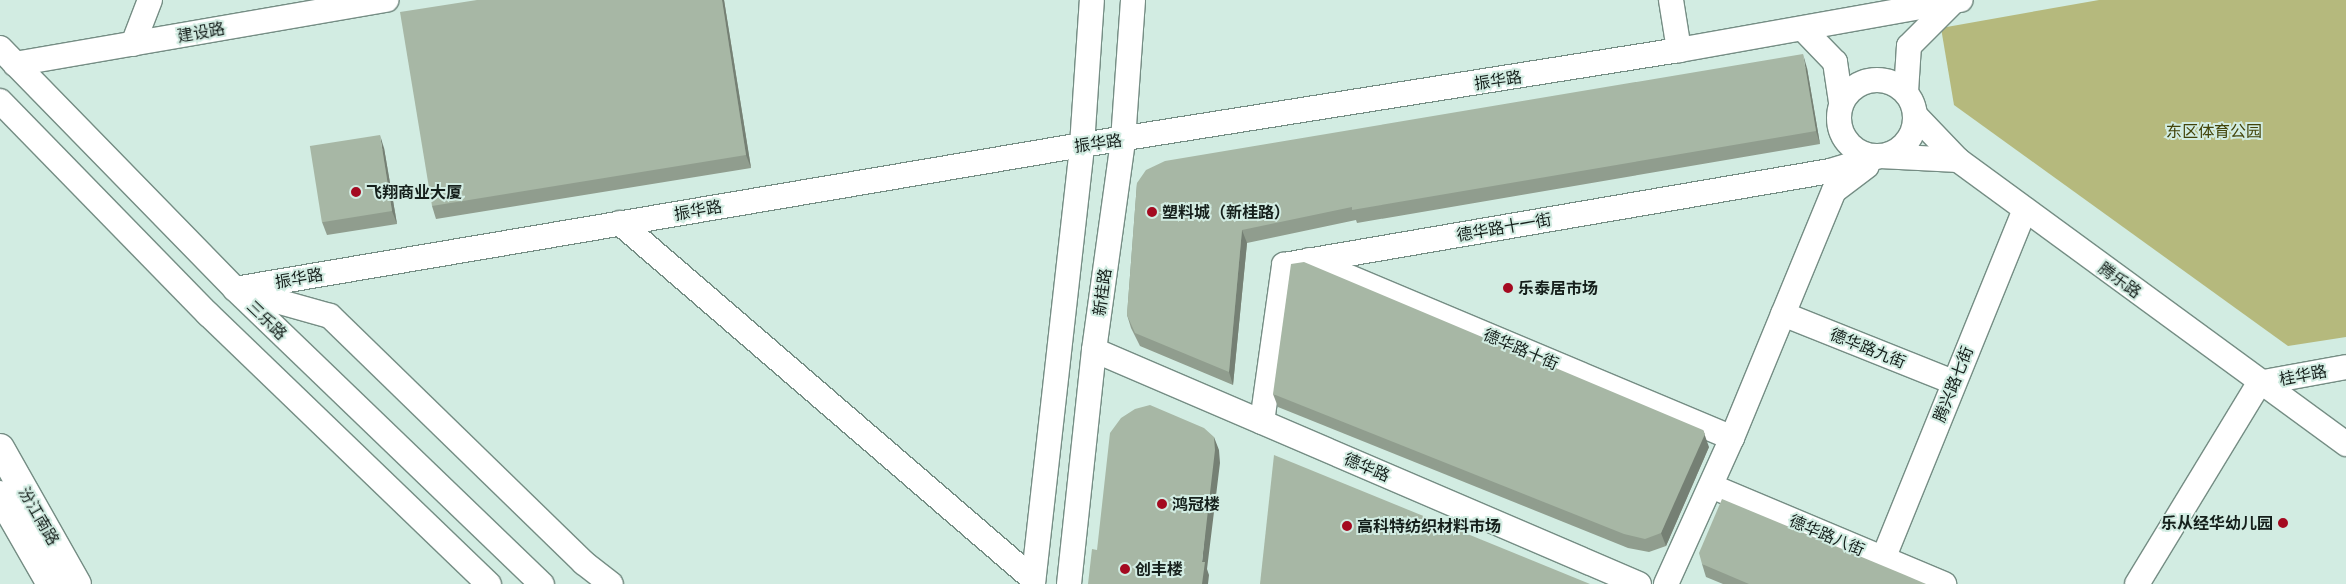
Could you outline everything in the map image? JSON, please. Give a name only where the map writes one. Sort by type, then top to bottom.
[{"type":"main road","name":"汾江南路","points":[[0,448],[77,584]]},
{"type":"main road","name":"汾江南路","points":[[1,496],[51,584]]},
{"type":"street","points":[[132,44],[150,0]]},
{"type":"street","name":"建设路","points":[[8,56],[132,44],[387,0]]},
{"type":"street","points":[[1033,581],[1082,145],[1092,0]]},
{"type":"street","points":[[1670,0],[1679,50]]},
{"type":"street","name":"新桂路","points":[[1069,584],[1094,350],[1123,140],[1139,1]]},
{"type":"street","points":[[1666,584],[1732,438],[1834,191],[1880,156],[1902,147],[1914,126],[1915,115],[1906,92],[1909,46],[1957,1]]},
{"type":"street","name":"振华路","points":[[234,289],[1082,145],[1123,140],[1679,50],[1957,1]]},
{"type":"street","points":[[1803,29],[1835,62],[1841,102],[1840,128],[1845,140],[1867,155],[1958,160]]},
{"type":"street","name":"三乐路","points":[[8,56],[234,289],[542,584]]},
{"type":"street","points":[[1841,102],[1848,91],[1872,79],[1886,80],[1906,92]]},
{"type":"street","points":[[0,100],[208,314],[489,584]]},
{"type":"street","name":"腾乐路","points":[[1915,115],[1958,160],[2259,383],[2346,444]]},
{"type":"street","name":"德华路十一街","points":[[1262,422],[1284,265],[1830,171],[1880,156]]},
{"type":"street","name":"腾兴路七街","points":[[1883,559],[1953,382],[2025,210]]},
{"type":"street","points":[[620,224],[1033,581]]},
{"type":"street","name":"德华路十街","points":[[1309,260],[1732,438]]},
{"type":"street","points":[[234,289],[330,316],[584,563],[611,584]]},
{"type":"street","name":"德华路九街","points":[[1783,314],[1953,382]]},
{"type":"street","name":"德华路","points":[[1094,350],[1640,584]]},
{"type":"street","name":"桂华路","points":[[2259,383],[2346,367]]},
{"type":"street","points":[[2136,584],[2259,383]]},
{"type":"street","name":"德华路八街","points":[[1710,486],[1883,559],[1903,576],[1944,584]]},
{"type":"green space","name":"东区体育公园","points":[[2099,0],[2346,0],[2346,337],[2288,346],[1954,105],[1941,28]]},
{"type":"building","points":[[477,0],[722,0],[746,155],[432,206],[400,12]]},
{"type":"building","points":[[1803,54],[1816,131],[1352,210],[1352,207],[1242,230],[1229,372],[1135,333],[1127,315],[1137,183],[1146,170],[1165,161]]},
{"type":"building","name":"飞翔商业大厦","points":[[380,135],[392,211],[322,222],[310,146]]},
{"type":"building","points":[[1304,262],[1703,430],[1705,434],[1661,533],[1645,539],[1624,534],[1273,394],[1291,264]]},
{"type":"building","name":"鸿冠楼","points":[[1150,405],[1204,428],[1214,437],[1215,450],[1202,562],[1205,562],[1202,584],[1088,584],[1092,549],[1097,550],[1110,433],[1121,418],[1135,409]]},
{"type":"building","name":"高科特纺织材料市场","points":[[1274,455],[1590,584],[1260,584]]},
{"type":"building","points":[[1722,499],[1926,584],[1749,584],[1702,564],[1699,553]]},
{"type":"place","name":"飞翔商业大厦","points":[[356,192]]},
{"type":"place","name":"塑料城（新桂路）","points":[[1152,212]]},
{"type":"place","name":"乐泰居市场","points":[[1508,288]]},
{"type":"place","name":"鸿冠楼","points":[[1162,504]]},
{"type":"place","name":"乐从经华幼儿园","points":[[2283,523]]},
{"type":"place","name":"高科特纺织材料市场","points":[[1347,526]]},
{"type":"place","name":"创丰楼","points":[[1125,569]]}]
